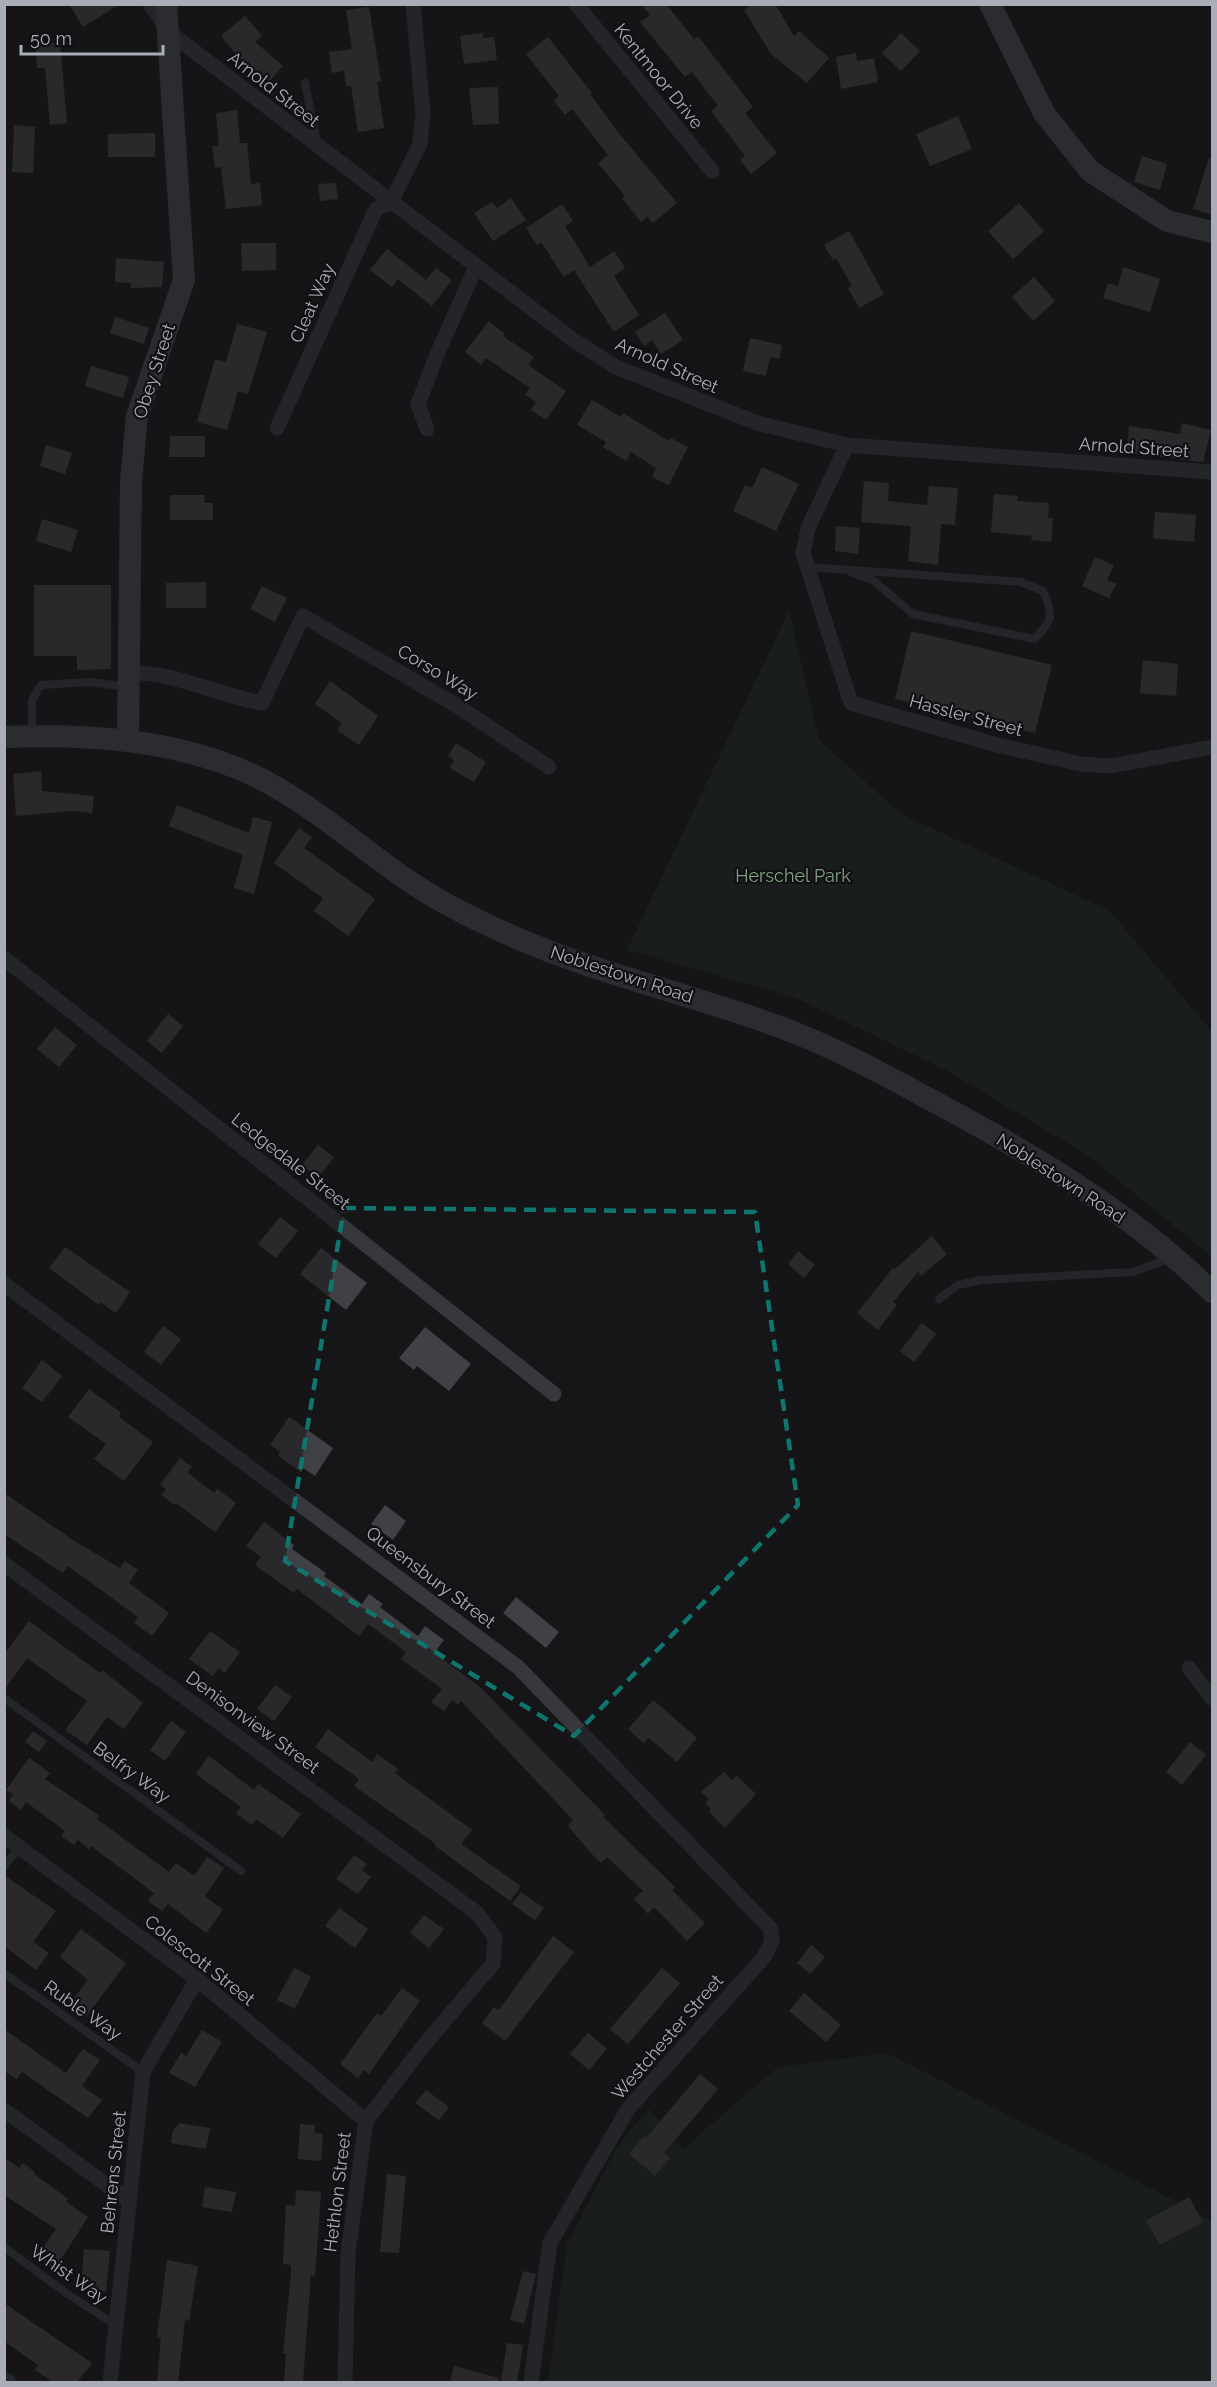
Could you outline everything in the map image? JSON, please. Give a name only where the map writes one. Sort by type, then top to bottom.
[{"type":"main road","name":"Obey Street","points":[[128,741],[131,680],[131,480],[137,416],[184,280],[166,4]]},
{"type":"main road","points":[[990,4],[1044,113],[1090,171],[1167,221],[1212,232]]},
{"type":"main road","name":"Noblestown Road","points":[[4,737],[32,736],[128,741],[167,746],[198,754],[252,775],[333,825],[405,878],[459,911],[512,936],[571,959],[781,1027],[846,1053],[976,1124],[1055,1171],[1114,1211],[1212,1292]]},
{"type":"street","name":"Arnold Street","points":[[150,4],[169,32],[572,339],[614,366],[757,423],[847,445],[1212,472]]},
{"type":"street","points":[[391,202],[420,144],[423,114],[413,4]]},
{"type":"street","name":"Kentmoor Drive","points":[[576,4],[712,171]]},
{"type":"street","name":"Cleat Way","points":[[277,428],[376,209],[391,202]]},
{"type":"street","points":[[428,429],[418,404],[438,352],[477,267]]},
{"type":"street","points":[[807,567],[803,553],[808,528],[847,445]]},
{"type":"street","name":"Hassler Street","points":[[807,567],[851,703],[997,745],[1082,764],[1111,766],[1212,747]]},
{"type":"street","name":"Corso Way","points":[[131,680],[155,673],[230,697],[262,703],[303,616],[456,705],[549,767]]},
{"type":"street","name":"Ledgedale Street","points":[[4,958],[554,1394]]},
{"type":"street","name":"Queensbury Street","points":[[4,1284],[518,1667],[770,1928],[772,1941],[764,1957]]},
{"type":"street","name":"Denisonview Street","points":[[4,1564],[477,1913]]},
{"type":"street","points":[[1189,1668],[1212,1698]]},
{"type":"street","name":"Colescott Street","points":[[4,1836],[197,1979],[366,2121]]},
{"type":"street","name":"Hethlon Street","points":[[345,2382],[348,2253],[366,2121],[423,2046],[493,1964],[495,1937],[477,1913]]},
{"type":"street","name":"Westchester Street","points":[[531,2382],[550,2243],[628,2109],[764,1957]]},
{"type":"street","name":"Behrens Street","points":[[110,2382],[143,2072],[197,1979]]},
{"type":"street","points":[[4,2110],[129,2201]]},
{"type":"street","points":[[4,2379],[9,2382]]},
{"type":"lane","points":[[305,83],[318,147]]},
{"type":"lane","points":[[807,567],[1021,582],[1043,591],[1051,609],[1048,623],[1034,639],[913,614],[874,581],[847,570]]},
{"type":"lane","points":[[32,736],[32,700],[41,685],[131,680]]},
{"type":"lane","points":[[939,1299],[958,1285],[981,1280],[1133,1272],[1172,1257]]},
{"type":"lane","name":"Belfry Way","points":[[4,1698],[241,1871]]},
{"type":"lane","points":[[4,1867],[19,1847]]},
{"type":"lane","name":"Ruble Way","points":[[4,1973],[143,2072]]},
{"type":"lane","name":"Whist Way","points":[[4,2247],[69,2295],[117,2325]]},
{"type":"highlighted area","points":[[344,1208],[755,1212],[798,1505],[574,1736],[285,1561]]},
{"type":"green space","name":"Herschel Park","points":[[789,611],[819,740],[901,814],[1110,911],[1212,1032],[1212,1257],[1089,1156],[946,1070],[794,997],[627,950]]},
{"type":"green space","points":[[887,2053],[1212,2220],[1212,2382],[548,2382],[567,2244],[617,2147],[649,2109],[683,2149],[778,2067]]},
{"type":"building","points":[[69,4],[120,4],[83,27]]},
{"type":"building","points":[[641,4],[666,4],[694,39],[698,36],[753,107],[745,113],[777,153],[751,174],[740,160],[745,156],[711,111],[718,106],[692,72],[685,77],[640,22],[650,15]]},
{"type":"building","points":[[753,4],[775,4],[794,36],[799,31],[829,58],[807,83],[771,54],[744,10]]},
{"type":"building","points":[[369,7],[381,81],[377,82],[384,128],[358,132],[351,86],[346,86],[344,71],[332,73],[329,52],[352,49],[346,10]]},
{"type":"building","points":[[245,16],[262,36],[255,42],[283,66],[268,83],[242,62],[221,36]]},
{"type":"building","points":[[483,33],[483,38],[494,37],[497,60],[464,64],[460,36]]},
{"type":"building","points":[[901,33],[920,51],[901,71],[882,53]]},
{"type":"building","points":[[548,37],[592,93],[590,94],[617,131],[677,203],[653,223],[647,217],[641,222],[622,198],[625,196],[598,163],[608,155],[572,109],[565,115],[554,101],[559,96],[526,54]]},
{"type":"building","points":[[60,42],[67,123],[50,125],[45,68],[37,68],[35,45]]},
{"type":"building","points":[[856,53],[857,61],[874,58],[878,82],[841,89],[836,57]]},
{"type":"building","points":[[498,87],[499,124],[473,125],[469,88]]},
{"type":"building","points":[[237,110],[240,143],[247,143],[251,184],[260,183],[262,205],[226,209],[221,167],[215,168],[212,146],[219,146],[216,113]]},
{"type":"building","points":[[958,116],[972,149],[930,166],[916,134]]},
{"type":"building","points":[[14,125],[35,127],[33,173],[12,172]]},
{"type":"building","points":[[155,133],[155,157],[108,157],[108,134]]},
{"type":"building","points":[[1142,156],[1167,164],[1160,190],[1134,182]]},
{"type":"building","points":[[1209,158],[1212,158],[1212,215],[1193,209]]},
{"type":"building","points":[[336,183],[338,199],[320,201],[318,184]]},
{"type":"building","points":[[511,198],[526,220],[493,241],[474,213],[492,202],[497,208]]},
{"type":"building","points":[[1019,203],[1044,231],[1013,259],[988,231]]},
{"type":"building","points":[[562,204],[573,221],[565,226],[590,267],[614,251],[625,268],[614,276],[639,315],[614,332],[574,270],[564,277],[541,242],[537,245],[526,228]]},
{"type":"building","points":[[849,231],[884,294],[859,308],[848,288],[852,286],[836,258],[833,260],[824,245]]},
{"type":"building","points":[[241,243],[276,243],[276,270],[242,271]]},
{"type":"building","points":[[387,249],[426,280],[436,268],[452,280],[432,306],[398,279],[392,287],[370,270]]},
{"type":"building","points":[[116,258],[164,262],[162,287],[131,288],[131,283],[115,282]]},
{"type":"building","points":[[1123,267],[1160,279],[1150,312],[1103,298],[1108,283],[1118,286]]},
{"type":"building","points":[[1034,277],[1055,301],[1033,321],[1012,297]]},
{"type":"building","points":[[665,313],[683,340],[661,354],[652,340],[644,346],[635,332]]},
{"type":"building","points":[[115,317],[149,328],[144,344],[110,333]]},
{"type":"building","points":[[489,321],[505,334],[503,336],[534,357],[528,365],[566,391],[546,420],[531,410],[536,402],[525,395],[530,388],[486,358],[481,365],[465,352]]},
{"type":"building","points":[[237,324],[267,332],[248,394],[238,391],[227,430],[197,422],[215,359],[226,362]]},
{"type":"building","points":[[750,338],[782,345],[779,359],[770,357],[766,376],[743,371]]},
{"type":"building","points":[[91,366],[129,377],[123,398],[85,386]]},
{"type":"building","points":[[592,400],[621,417],[623,413],[669,441],[671,438],[688,447],[669,485],[652,477],[656,468],[631,452],[626,461],[603,447],[606,442],[577,425]]},
{"type":"building","points":[[1182,423],[1211,430],[1203,462],[1127,453],[1129,426],[1180,434]]},
{"type":"building","points":[[170,436],[205,436],[205,457],[169,457]]},
{"type":"building","points":[[46,445],[72,453],[65,474],[40,466]]},
{"type":"building","points":[[762,467],[799,484],[776,531],[733,511],[745,485],[752,488]]},
{"type":"building","points":[[864,481],[889,483],[888,501],[927,505],[929,486],[958,488],[955,525],[941,524],[938,565],[908,561],[911,526],[861,522]]},
{"type":"building","points":[[994,494],[1018,496],[1017,501],[1049,503],[1048,518],[1053,518],[1051,542],[1031,540],[1032,536],[991,532]]},
{"type":"building","points":[[170,495],[205,495],[204,503],[213,503],[213,520],[170,520]]},
{"type":"building","points":[[1155,512],[1196,515],[1194,542],[1153,538]]},
{"type":"building","points":[[42,519],[78,530],[71,552],[36,541]]},
{"type":"building","points":[[836,526],[860,528],[858,554],[835,551]]},
{"type":"building","points":[[1095,557],[1114,565],[1107,580],[1116,584],[1109,598],[1082,586]]},
{"type":"building","points":[[206,582],[206,608],[166,608],[166,583]]},
{"type":"building","points":[[34,585],[111,585],[111,669],[77,670],[77,656],[34,656]]},
{"type":"building","points":[[262,586],[287,598],[275,622],[250,609]]},
{"type":"building","points":[[911,631],[1052,665],[1035,733],[895,699]]},
{"type":"building","points":[[1143,660],[1178,664],[1176,696],[1140,693]]},
{"type":"building","points":[[330,681],[378,716],[359,745],[337,730],[342,723],[315,704]]},
{"type":"building","points":[[456,743],[486,762],[474,782],[450,768],[454,760],[448,756]]},
{"type":"building","points":[[41,771],[42,791],[94,796],[92,813],[72,811],[16,816],[13,774]]},
{"type":"building","points":[[177,805],[249,833],[253,817],[272,822],[254,894],[234,888],[243,855],[169,826]]},
{"type":"building","points":[[299,828],[312,837],[304,848],[375,899],[348,936],[314,911],[323,898],[274,863]]},
{"type":"building","points":[[168,1014],[183,1026],[162,1053],[147,1041]]},
{"type":"building","points":[[55,1027],[77,1045],[59,1067],[37,1049]]},
{"type":"building","points":[[318,1145],[334,1157],[318,1178],[302,1165]]},
{"type":"building","points":[[280,1217],[298,1231],[276,1258],[258,1244]]},
{"type":"building","points":[[932,1236],[947,1254],[921,1276],[918,1272],[893,1302],[897,1305],[878,1330],[857,1313],[893,1268],[895,1269]]},
{"type":"building","points":[[65,1247],[130,1292],[116,1313],[100,1302],[99,1305],[49,1268]]},
{"type":"building","points":[[321,1248],[367,1283],[346,1310],[300,1274]]},
{"type":"building","points":[[798,1251],[815,1265],[804,1278],[788,1264]]},
{"type":"building","points":[[922,1323],[936,1334],[914,1362],[900,1351]]},
{"type":"building","points":[[163,1326],[181,1339],[161,1365],[144,1352]]},
{"type":"building","points":[[425,1327],[471,1364],[449,1391],[417,1366],[414,1370],[399,1358]]},
{"type":"building","points":[[42,1360],[62,1376],[42,1402],[22,1388]]},
{"type":"building","points":[[89,1389],[121,1413],[119,1417],[153,1442],[124,1481],[94,1459],[106,1444],[68,1417]]},
{"type":"building","points":[[289,1417],[333,1448],[315,1476],[303,1468],[301,1472],[278,1456],[280,1452],[270,1445]]},
{"type":"building","points":[[180,1458],[192,1467],[187,1472],[214,1493],[217,1489],[236,1503],[215,1532],[176,1503],[175,1505],[161,1495],[166,1489],[160,1485]]},
{"type":"building","points":[[4,1493],[76,1542],[120,1568],[125,1561],[138,1570],[129,1583],[169,1613],[152,1636],[134,1623],[138,1617],[68,1566],[63,1573],[4,1534]]},
{"type":"building","points":[[385,1505],[406,1521],[393,1540],[371,1524]]},
{"type":"building","points":[[264,1522],[294,1545],[292,1549],[326,1573],[324,1576],[362,1604],[369,1594],[383,1604],[380,1607],[418,1636],[425,1626],[444,1640],[434,1653],[479,1686],[605,1815],[603,1817],[675,1887],[672,1890],[705,1923],[687,1941],[654,1907],[648,1914],[634,1899],[643,1891],[607,1857],[601,1863],[590,1852],[568,1826],[573,1820],[461,1701],[458,1705],[452,1700],[444,1711],[431,1702],[442,1689],[401,1659],[406,1652],[368,1624],[359,1636],[297,1589],[294,1593],[255,1565],[261,1557],[246,1546]]},
{"type":"building","points":[[516,1597],[559,1632],[546,1648],[503,1613]]},
{"type":"building","points":[[29,1621],[100,1673],[102,1670],[143,1703],[124,1729],[107,1717],[87,1745],[65,1730],[87,1701],[27,1658],[4,1690],[4,1654]]},
{"type":"building","points":[[210,1631],[240,1652],[225,1673],[219,1668],[213,1676],[189,1659]]},
{"type":"building","points":[[275,1685],[292,1697],[274,1721],[257,1709]]},
{"type":"building","points":[[653,1700],[697,1738],[677,1762],[649,1738],[643,1743],[628,1729]]},
{"type":"building","points":[[171,1721],[186,1732],[165,1761],[150,1750]]},
{"type":"building","points":[[328,1729],[372,1762],[377,1754],[398,1769],[395,1773],[472,1830],[461,1844],[521,1886],[510,1901],[435,1846],[436,1844],[354,1786],[359,1779],[315,1747]]},
{"type":"building","points":[[33,1731],[47,1741],[39,1752],[25,1742]]},
{"type":"building","points":[[1190,1742],[1206,1755],[1182,1785],[1166,1772]]},
{"type":"building","points":[[209,1756],[254,1790],[258,1784],[301,1814],[283,1838],[256,1819],[252,1825],[236,1813],[241,1807],[196,1774]]},
{"type":"building","points":[[29,1758],[50,1773],[45,1779],[100,1816],[97,1819],[169,1872],[176,1863],[194,1876],[207,1857],[224,1868],[205,1896],[223,1910],[206,1933],[168,1904],[162,1911],[148,1901],[154,1893],[91,1846],[89,1849],[78,1840],[74,1845],[61,1836],[65,1831],[26,1802],[21,1810],[9,1801],[13,1794],[6,1790]]},
{"type":"building","points":[[724,1772],[732,1780],[737,1776],[756,1794],[725,1828],[709,1812],[711,1809],[705,1803],[709,1799],[701,1792]]},
{"type":"building","points":[[354,1855],[367,1864],[362,1870],[371,1877],[358,1894],[336,1879]]},
{"type":"building","points":[[4,1875],[56,1911],[33,1942],[49,1953],[36,1970],[4,1946]]},
{"type":"building","points":[[521,1892],[544,1908],[535,1920],[512,1904]]},
{"type":"building","points":[[339,1908],[368,1929],[355,1948],[325,1926]]},
{"type":"building","points":[[424,1915],[444,1929],[429,1948],[410,1933]]},
{"type":"building","points":[[81,1929],[126,1963],[86,2017],[69,2005],[88,1980],[60,1957]]},
{"type":"building","points":[[553,1936],[574,1952],[505,2041],[482,2023],[494,2007],[499,2010]]},
{"type":"building","points":[[811,1945],[825,1957],[810,1974],[797,1963]]},
{"type":"building","points":[[294,1968],[311,1977],[295,2009],[277,2000]]},
{"type":"building","points":[[662,1968],[680,1983],[628,2044],[610,2029]]},
{"type":"building","points":[[402,1988],[420,2001],[369,2074],[364,2070],[358,2078],[340,2064],[377,2013],[381,2016]]},
{"type":"building","points":[[804,1993],[841,2025],[826,2042],[789,2011]]},
{"type":"building","points":[[4,2029],[66,2073],[83,2049],[100,2060],[82,2086],[102,2100],[88,2118],[22,2072],[17,2079],[4,2071]]},
{"type":"building","points":[[202,2030],[222,2042],[195,2087],[169,2073],[181,2053],[186,2056]]},
{"type":"building","points":[[588,2033],[607,2049],[589,2070],[570,2054]]},
{"type":"building","points":[[700,2074],[718,2089],[664,2153],[670,2158],[655,2176],[629,2154],[644,2136],[646,2138]]},
{"type":"building","points":[[426,2090],[449,2107],[439,2120],[415,2103]]},
{"type":"building","points":[[180,2123],[210,2128],[206,2149],[171,2143],[173,2130]]},
{"type":"building","points":[[300,2124],[315,2125],[314,2133],[323,2134],[321,2161],[298,2159]]},
{"type":"building","points":[[4,2157],[19,2168],[23,2163],[68,2199],[66,2202],[88,2217],[55,2269],[37,2257],[56,2229],[4,2195]]},
{"type":"building","points":[[387,2174],[406,2176],[399,2253],[380,2252]]},
{"type":"building","points":[[205,2187],[236,2192],[232,2212],[202,2207]]},
{"type":"building","points":[[296,2190],[321,2192],[315,2276],[311,2275],[303,2382],[284,2382],[286,2353],[283,2353],[291,2274],[291,2265],[283,2264],[286,2205],[295,2206]]},
{"type":"building","points":[[1189,2197],[1203,2222],[1160,2245],[1146,2221]]},
{"type":"building","points":[[84,2249],[110,2251],[106,2292],[81,2290]]},
{"type":"building","points":[[167,2260],[198,2266],[189,2321],[185,2320],[178,2382],[157,2382],[161,2338],[157,2337]]},
{"type":"building","points":[[523,2271],[536,2274],[524,2324],[510,2320]]},
{"type":"building","points":[[4,2303],[92,2363],[77,2382],[53,2382],[35,2370],[38,2365],[4,2341]]},
{"type":"building","points":[[507,2343],[523,2345],[517,2382],[501,2382]]},
{"type":"building","points":[[454,2366],[499,2378],[498,2382],[450,2382]]}]
